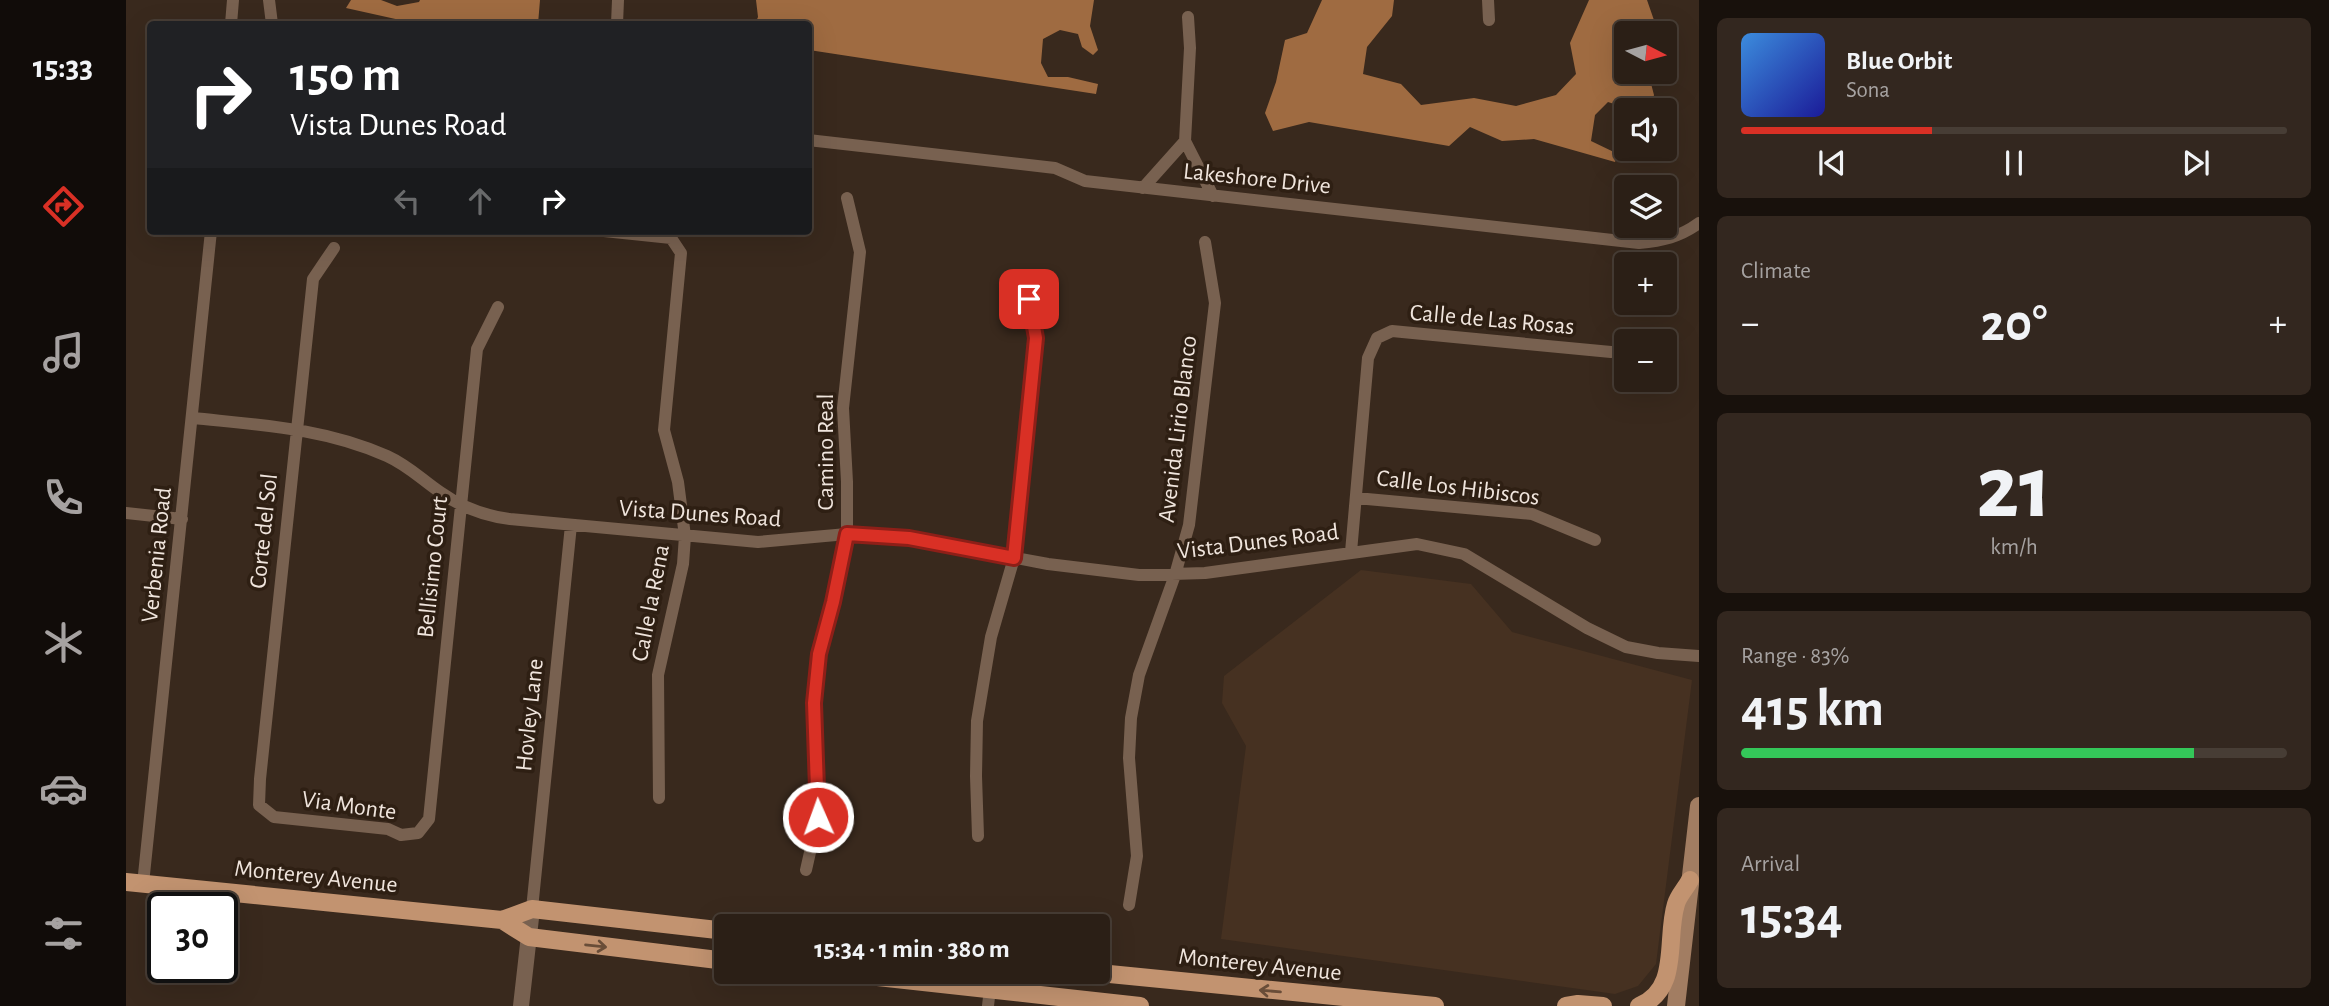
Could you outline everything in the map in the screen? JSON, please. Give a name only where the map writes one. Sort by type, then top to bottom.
[{"type":"main road","points":[[1676,1006],[1699,806]]},
{"type":"main road","points":[[1639,1006],[1650,1001],[1667,980],[1676,903],[1690,880]]},
{"type":"main road","name":"Monterey Avenue","points":[[135,883],[502,920],[532,909],[714,930]]},
{"type":"main road","name":"Monterey Avenue","points":[[502,920],[529,937],[714,960]]},
{"type":"main road","name":"Monterey Avenue","points":[[1110,974],[1436,1006]]},
{"type":"main road","points":[[902,984],[989,998],[1140,1006]]},
{"type":"main road","points":[[1566,1006],[1603,1006]]},
{"type":"street","points":[[231,21],[233,0]]},
{"type":"street","points":[[269,0],[272,21]]},
{"type":"street","points":[[617,21],[618,0]]},
{"type":"street","points":[[1488,0],[1489,20]]},
{"type":"street","points":[[1188,17],[1190,48],[1185,141],[1213,195]]},
{"type":"street","name":"Lakeshore Drive","points":[[812,140],[1055,168],[1085,181],[1639,243],[1662,241],[1685,233],[1699,223]]},
{"type":"street","points":[[1143,188],[1185,141]]},
{"type":"street","name":"Camino Real","points":[[806,870],[818,817],[814,703],[819,654],[847,534],[848,482],[843,408],[860,252],[847,198]]},
{"type":"street","name":"Verbenia Road","points":[[135,883],[182,519],[211,235]]},
{"type":"street","name":"Calle la Rena","points":[[642,235],[671,238],[681,253],[664,430],[678,482],[685,536],[682,564],[658,675],[659,798]]},
{"type":"street","name":"Avenida Lirio Blanco","points":[[1129,905],[1137,856],[1129,758],[1131,718],[1139,675],[1175,575],[1189,525],[1215,303],[1205,242]]},
{"type":"street","name":"Corte del Sol","points":[[274,817],[259,805],[260,779],[296,428],[313,279],[334,248]]},
{"type":"street","points":[[978,836],[977,734],[982,679],[990,637],[1014,558],[1036,338],[1025,279]]},
{"type":"street","name":"Bellisimo Court","points":[[418,833],[429,819],[477,349],[498,307]]},
{"type":"street","name":"Calle de Las Rosas","points":[[1351,552],[1368,358],[1377,338],[1392,331],[1611,352]]},
{"type":"street","name":"Vista Dunes Road","points":[[193,418],[296,428],[346,439],[413,468],[441,493],[486,516],[572,525],[758,542],[847,534],[909,538],[1097,571],[1175,575],[1417,544],[1464,554],[1587,628],[1626,647],[1699,656]]},
{"type":"street","name":"Calle Los Hibiscos","points":[[1356,498],[1532,514],[1595,540]]},
{"type":"street","points":[[126,513],[182,519]]},
{"type":"street","name":"Hovley Lane","points":[[532,909],[572,525]]},
{"type":"street","name":"Via Monte","points":[[274,817],[388,829],[401,835],[418,833]]},
{"type":"street","points":[[522,1006],[532,909]]},
{"type":"shaded area","points":[[351,0],[381,0],[397,6],[420,0],[540,0],[538,21],[404,21],[346,8]]},
{"type":"shaded area","points":[[756,0],[1094,0],[1090,26],[1098,50],[1093,55],[1082,47],[1078,34],[1060,30],[1043,39],[1041,63],[1048,77],[1068,77],[1098,84],[1096,94],[812,50],[812,21],[756,21]]},
{"type":"shaded area","points":[[1322,0],[1394,0],[1392,16],[1367,47],[1363,74],[1401,84],[1421,105],[1474,98],[1516,106],[1556,95],[1576,74],[1570,43],[1589,0],[1647,0],[1654,21],[1614,21],[1614,84],[1651,84],[1654,95],[1653,98],[1614,98],[1614,104],[1608,102],[1595,115],[1591,141],[1614,152],[1615,162],[1534,139],[1502,141],[1470,127],[1449,146],[1309,122],[1273,131],[1265,113],[1276,82],[1285,40],[1307,33]]},
{"type":"shaded area","points":[[1361,570],[1471,584],[1512,632],[1692,680],[1656,964],[1638,986],[1615,994],[1221,939],[1246,746],[1222,703],[1224,676]]},
{"type":"route","points":[[818,817],[814,703],[819,654],[847,534],[909,538],[1014,558],[1036,338],[1029,299]]}]
